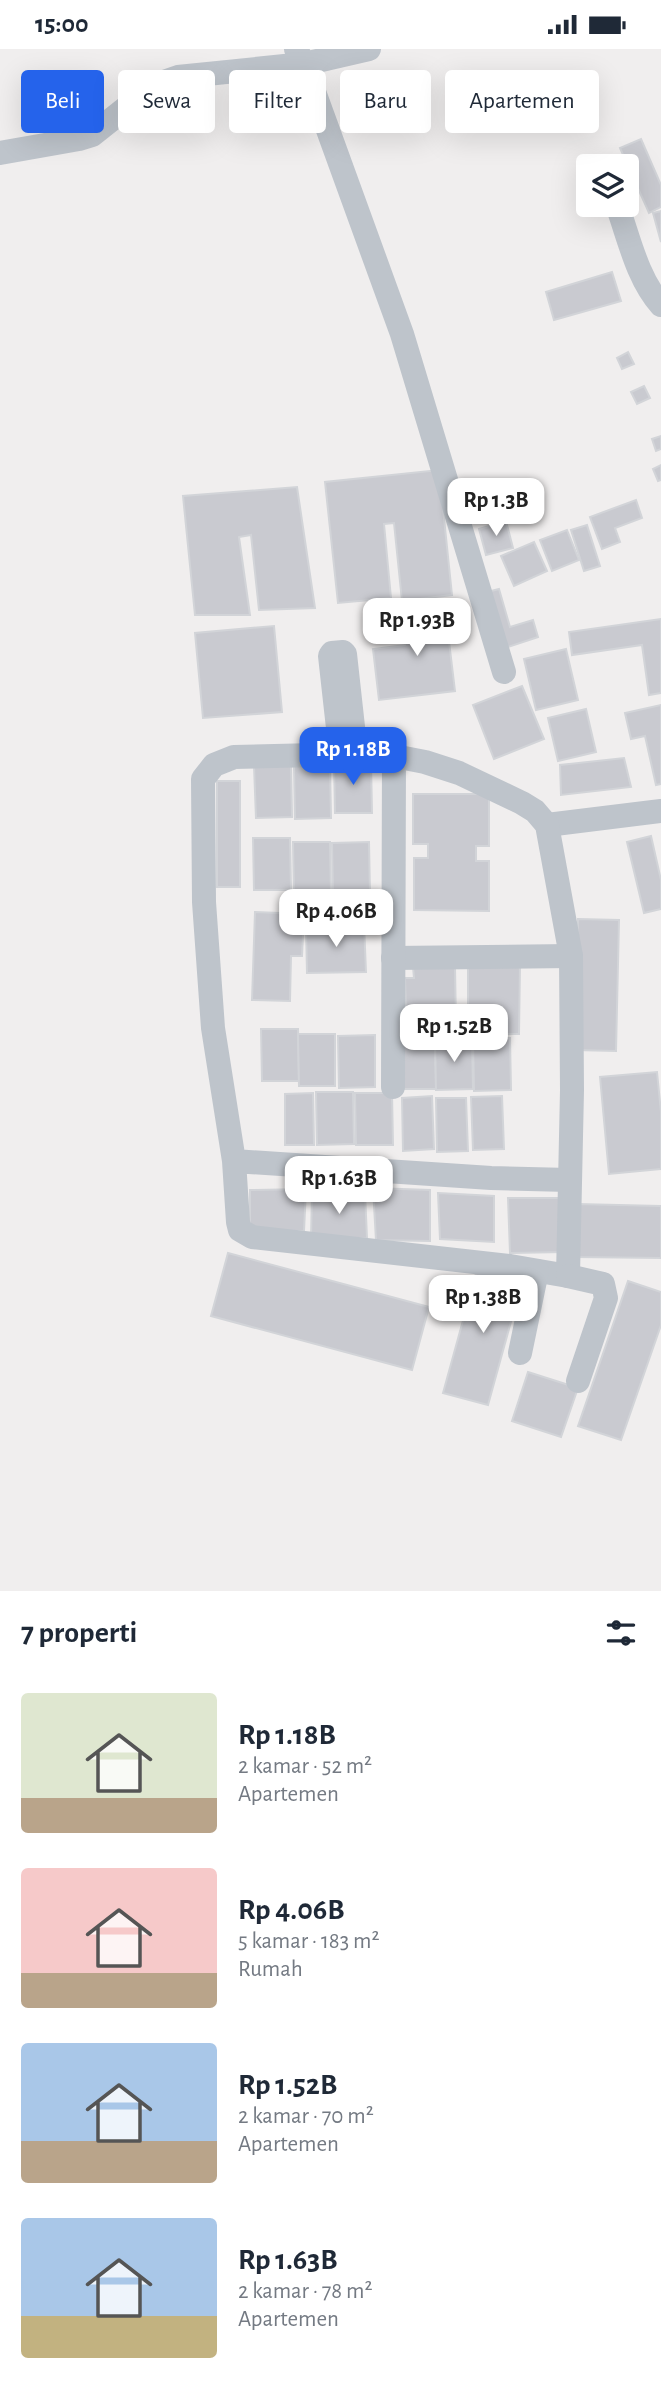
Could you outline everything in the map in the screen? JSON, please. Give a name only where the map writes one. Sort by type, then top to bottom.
[{"type":"street","points":[[0,153],[92,135],[155,85],[178,77],[369,49]]},
{"type":"street","points":[[300,57],[402,334],[504,672]]},
{"type":"street","points":[[621,217],[637,264],[651,294],[661,305]]},
{"type":"street","points":[[568,1276],[572,1090],[571,956],[547,825],[535,811],[522,803],[459,773],[394,756],[349,754],[234,757],[214,765],[203,779],[204,902],[213,1028],[234,1161],[240,1230],[252,1237],[444,1258],[568,1276],[603,1284],[606,1298],[578,1381]]},
{"type":"street","points":[[393,1087],[394,756]]},
{"type":"street","points":[[547,825],[661,811]]},
{"type":"street","points":[[393,958],[571,956]]},
{"type":"street","points":[[234,1161],[503,1179],[569,1180]]},
{"type":"street","points":[[520,1353],[537,1271]]},
{"type":"building","points":[[641,139],[661,185],[661,207],[649,213],[639,191],[639,154],[623,154],[620,148]]},
{"type":"building","points":[[661,211],[661,242],[653,213]]},
{"type":"building","points":[[612,272],[621,301],[554,320],[546,292]]},
{"type":"building","points":[[628,352],[634,364],[622,369],[617,358]]},
{"type":"building","points":[[644,386],[650,398],[637,404],[631,392]]},
{"type":"building","points":[[661,436],[661,449],[656,451],[652,439]]},
{"type":"building","points":[[661,465],[661,480],[658,481],[653,469]]},
{"type":"building","points":[[439,470],[452,595],[402,601],[394,523],[384,524],[391,598],[338,603],[325,482]]},
{"type":"building","points":[[297,487],[315,608],[259,610],[251,535],[239,537],[250,615],[195,615],[183,496]]},
{"type":"building","points":[[636,500],[642,518],[615,528],[620,542],[602,549],[590,517]]},
{"type":"building","points":[[506,521],[513,548],[486,555],[479,529]]},
{"type":"building","points":[[587,525],[600,566],[584,571],[571,530]]},
{"type":"building","points":[[567,530],[579,560],[552,571],[540,540]]},
{"type":"building","points":[[534,542],[547,571],[514,586],[501,556]]},
{"type":"building","points":[[499,589],[510,627],[533,620],[538,637],[505,648],[487,592]]},
{"type":"building","points":[[445,608],[455,691],[379,700],[373,649],[405,645],[401,613]]},
{"type":"building","points":[[661,619],[661,693],[649,695],[642,645],[572,655],[569,632]]},
{"type":"building","points":[[274,626],[282,712],[203,718],[195,633]]},
{"type":"building","points":[[566,649],[578,700],[536,710],[524,659]]},
{"type":"building","points":[[522,686],[544,739],[494,759],[473,705]]},
{"type":"building","points":[[661,705],[661,784],[656,785],[645,736],[631,739],[625,713]]},
{"type":"building","points":[[586,709],[596,752],[558,761],[548,718]]},
{"type":"building","points":[[624,758],[631,787],[561,795],[560,765]]},
{"type":"building","points":[[334,761],[371,761],[372,813],[335,813]]},
{"type":"building","points":[[291,765],[292,817],[256,818],[254,766]]},
{"type":"building","points":[[294,766],[330,766],[331,818],[295,819]]},
{"type":"building","points":[[217,781],[240,781],[240,887],[217,887]]},
{"type":"building","points":[[413,794],[489,794],[489,846],[476,846],[476,861],[489,861],[489,911],[414,910],[414,858],[428,858],[428,844],[413,844]]},
{"type":"building","points":[[651,836],[661,880],[661,909],[644,913],[627,842]]},
{"type":"building","points":[[253,838],[290,838],[291,890],[254,890]]},
{"type":"building","points":[[293,842],[330,842],[331,893],[294,894]]},
{"type":"building","points":[[369,842],[370,894],[333,895],[332,843]]},
{"type":"building","points":[[255,912],[304,914],[302,956],[291,956],[290,1001],[252,1000]]},
{"type":"building","points":[[578,919],[619,920],[616,1051],[575,1050]]},
{"type":"building","points":[[364,924],[366,972],[307,973],[306,926]]},
{"type":"building","points":[[468,963],[520,964],[519,1034],[468,1034]]},
{"type":"building","points":[[413,967],[455,967],[456,1024],[415,1025],[415,1012],[406,1013],[405,978],[414,978]]},
{"type":"building","points":[[261,1029],[298,1029],[299,1081],[262,1081]]},
{"type":"building","points":[[298,1034],[335,1034],[335,1086],[299,1086]]},
{"type":"building","points":[[375,1035],[375,1087],[339,1088],[338,1036]]},
{"type":"building","points":[[398,1037],[435,1037],[436,1089],[399,1089]]},
{"type":"building","points":[[435,1038],[472,1038],[473,1089],[436,1090]]},
{"type":"building","points":[[510,1038],[511,1090],[474,1091],[473,1039]]},
{"type":"building","points":[[657,1072],[661,1112],[661,1169],[609,1174],[600,1077]]},
{"type":"building","points":[[316,1092],[353,1092],[354,1144],[317,1145]]},
{"type":"building","points":[[313,1093],[314,1145],[285,1145],[285,1094]]},
{"type":"building","points":[[355,1093],[392,1093],[393,1145],[356,1145]]},
{"type":"building","points":[[432,1096],[434,1149],[403,1151],[402,1098]]},
{"type":"building","points":[[502,1096],[504,1149],[473,1150],[471,1097]]},
{"type":"building","points":[[436,1098],[466,1098],[468,1151],[437,1152]]},
{"type":"building","points":[[373,1188],[430,1190],[430,1241],[376,1240]]},
{"type":"building","points":[[306,1189],[304,1231],[250,1231],[250,1190]]},
{"type":"building","points":[[312,1192],[365,1193],[367,1238],[311,1239]]},
{"type":"building","points":[[438,1193],[494,1196],[494,1242],[440,1239]]},
{"type":"building","points":[[508,1198],[565,1198],[564,1252],[510,1253]]},
{"type":"building","points":[[577,1204],[661,1206],[661,1258],[576,1257]]},
{"type":"building","points":[[228,1253],[429,1307],[412,1370],[211,1316]]},
{"type":"building","points":[[478,1266],[523,1278],[488,1405],[443,1393]]},
{"type":"building","points":[[628,1281],[661,1292],[661,1325],[621,1440],[578,1426]]},
{"type":"building","points":[[528,1372],[578,1388],[561,1437],[512,1421]]}]
